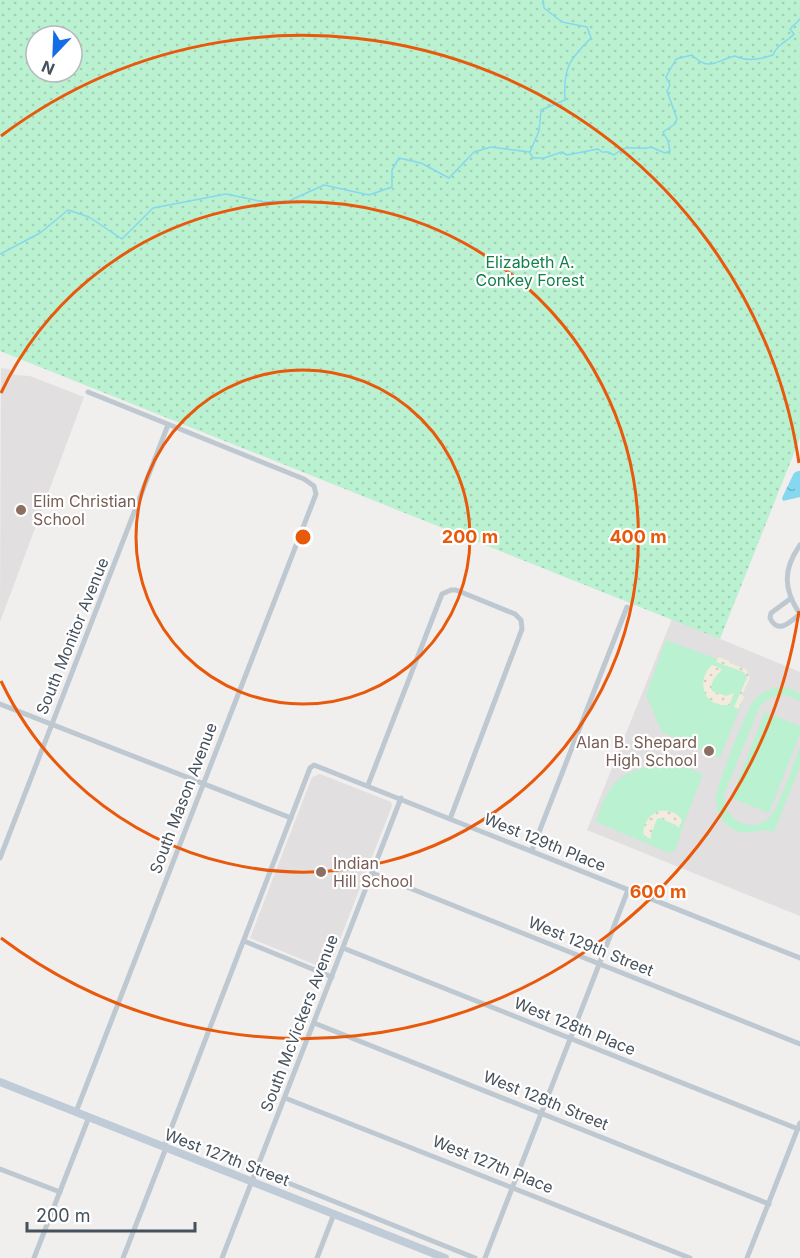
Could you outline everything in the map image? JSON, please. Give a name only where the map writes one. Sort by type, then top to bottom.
[{"type":"main road","name":"West 127th Street","points":[[0,1082],[252,1180],[440,1257]]},
{"type":"street","points":[[88,392],[168,425]]},
{"type":"street","name":"South Mason Avenue","points":[[76,1112],[316,494],[314,486],[304,479],[168,425]]},
{"type":"street","name":"South Monitor Avenue","points":[[0,858],[168,425]]},
{"type":"street","points":[[790,599],[771,613],[772,624],[777,627],[783,627],[800,614],[790,599],[787,579],[793,555],[800,545]]},
{"type":"street","points":[[368,785],[440,598],[446,592],[456,590],[515,614],[521,620],[522,629],[450,819]]},
{"type":"street","points":[[532,850],[627,607]]},
{"type":"street","points":[[0,704],[291,818],[123,1258]]},
{"type":"street","name":"West 129th Place","points":[[291,818],[310,768],[314,765],[800,958]]},
{"type":"street","name":"South McVickers Avenue","points":[[222,1258],[401,798]]},
{"type":"street","name":"West 129th Street","points":[[372,873],[800,1044]]},
{"type":"street","points":[[485,1258],[628,890]]},
{"type":"street","points":[[244,941],[332,976]]},
{"type":"street","name":"West 128th Place","points":[[343,948],[570,1039],[799,1126]]},
{"type":"street","name":"West 128th Street","points":[[314,1023],[769,1204]]},
{"type":"street","name":"West 127th Place","points":[[285,1098],[513,1186],[690,1258]]},
{"type":"street","points":[[34,1258],[89,1117]]},
{"type":"street","points":[[747,1258],[799,1126]]},
{"type":"street","points":[[0,1168],[60,1192]]},
{"type":"street","points":[[256,1170],[475,1258]]},
{"type":"street","points":[[317,1258],[334,1214]]},
{"type":"shaded area","name":"Elim Christian School","points":[[1,368],[9,369],[15,375],[30,376],[84,397],[0,622]]},
{"type":"shaded area","name":"Alan B. Shepard High School","points":[[672,619],[800,672],[800,916],[587,830]]},
{"type":"shaded area","name":"Indian Hill School","points":[[320,774],[391,802],[392,806],[328,970],[250,938],[312,777]]},
{"type":"green space","name":"Elizabeth A. Conkey Forest","points":[[0,0],[800,0],[800,438],[720,639],[0,351]]},
{"type":"green space","points":[[666,640],[746,669],[750,678],[720,758],[662,732],[646,695]]},
{"type":"green space","points":[[784,687],[800,693],[800,702],[784,695],[773,697],[759,708],[724,795],[728,812],[744,824],[764,822],[778,804],[800,747],[800,767],[774,832],[739,832],[723,821],[719,813],[716,800],[720,781],[751,705],[765,692]]},
{"type":"green space","points":[[765,712],[800,726],[800,734],[769,813],[731,798]]},
{"type":"green space","points":[[665,764],[691,769],[703,775],[675,850],[669,853],[596,822],[606,796],[619,780],[638,769]]},
{"type":"sand","points":[[718,657],[746,669],[750,678],[738,709],[734,707],[747,678],[744,672],[716,662]]},
{"type":"sand","points":[[712,665],[722,669],[713,681],[712,691],[726,696],[734,693],[729,705],[713,702],[705,692],[704,678]]},
{"type":"sand","points":[[659,811],[675,813],[682,820],[679,828],[660,818],[657,819],[651,839],[644,836],[647,821]]},
{"type":"water","points":[[800,471],[800,497],[783,501],[782,498],[794,473]]},
{"type":"waterway","points":[[0,254],[40,233],[68,210],[89,217],[122,239],[153,208],[226,194],[264,202],[289,201],[324,185],[369,195],[392,187],[392,170],[399,158],[421,163],[449,178],[474,152],[491,147],[530,152],[539,131],[541,110],[565,100],[565,80],[569,65],[577,52],[591,38],[587,27],[562,22],[544,8],[543,0]]},
{"type":"waterway","points":[[530,153],[533,158],[544,158],[562,152],[567,155],[598,149],[614,155],[622,149],[630,148],[651,147],[665,153],[670,151],[663,132],[675,124],[677,119],[667,91],[670,85],[666,77],[676,59],[692,55],[703,63],[712,64],[735,56],[754,59],[773,55],[794,34],[790,29],[800,19]]},
{"type":"place","name":"Elim Christian School","points":[[21,510]]},
{"type":"place","name":"Alan B. Shepard High School","points":[[709,751]]},
{"type":"place","name":"Indian Hill School","points":[[321,872]]}]
